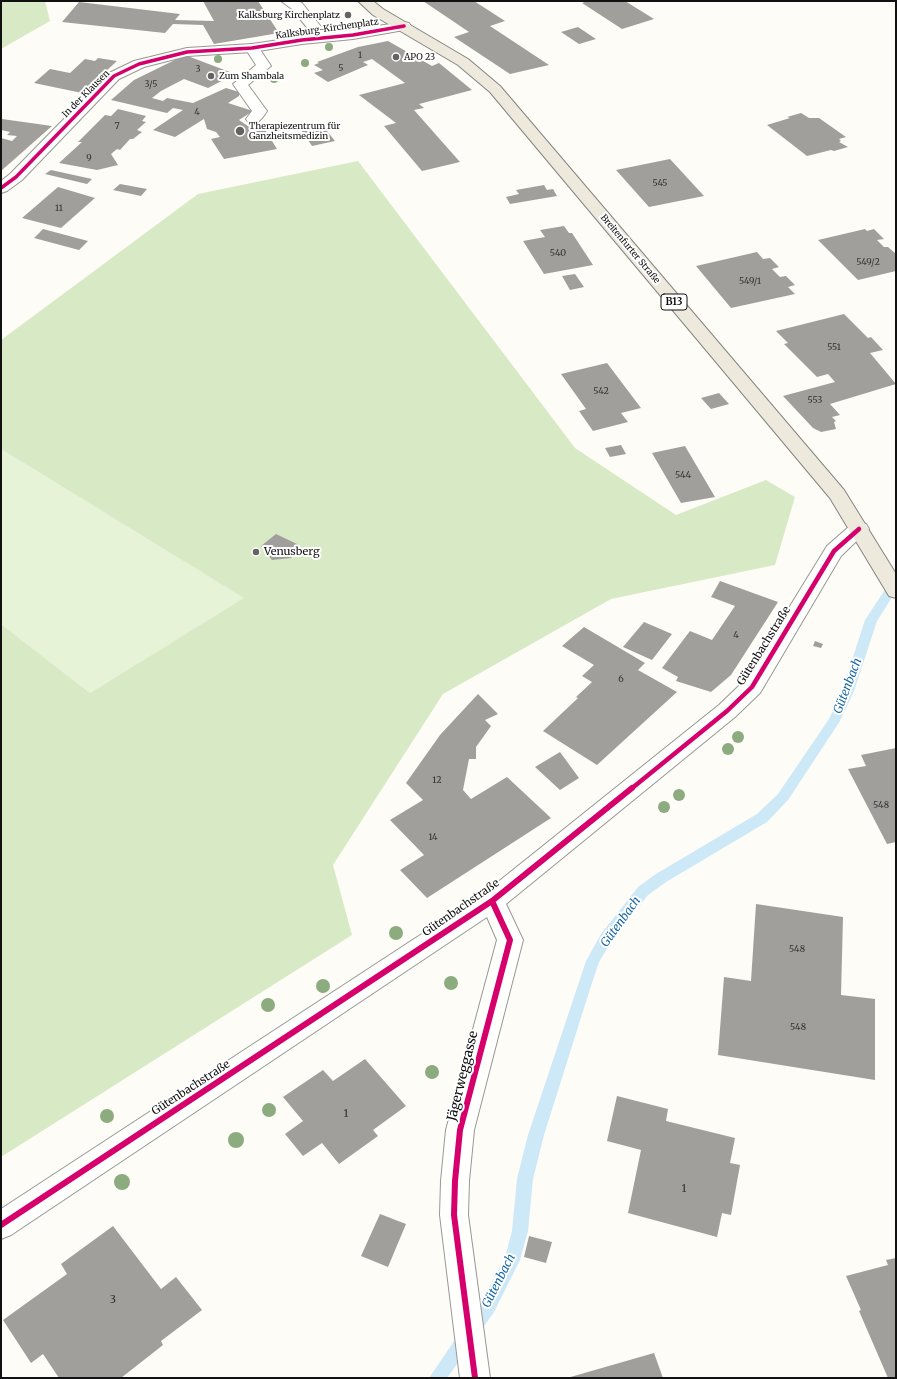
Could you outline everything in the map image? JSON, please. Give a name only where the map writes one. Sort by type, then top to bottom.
[{"type":"main road","name":"Breitenfurter Straße","points":[[365,1],[378,12],[463,62],[495,89],[837,494],[896,591]]},
{"type":"street","points":[[288,1],[297,6],[317,31],[327,37]]},
{"type":"street","name":"Kalksburg-Kirchenplatz","points":[[252,48],[327,37],[352,35],[404,26]]},
{"type":"street","points":[[252,48],[264,66],[240,84],[260,111],[253,119]]},
{"type":"street","name":"In der Klausen","points":[[1,188],[16,177],[114,76],[139,64],[158,58],[187,52],[252,48]]},
{"type":"street","name":"Gütenbachstraße","points":[[1,1225],[492,901],[709,726],[752,687],[834,551],[859,529]]},
{"type":"street","name":"Jägerweggasse","points":[[475,1378],[459,1263],[454,1215],[454,1181],[460,1130],[510,940],[492,901]]},
{"type":"green space","points":[[1,1],[45,1],[50,21],[1,49]]},
{"type":"green space","points":[[358,161],[575,448],[676,515],[766,480],[795,497],[775,565],[611,599],[443,694],[333,865],[352,935],[1,1157],[1,624],[90,693],[244,598],[1,449],[1,340],[198,194]]},
{"type":"green space","points":[[1,449],[245,598],[90,693],[1,624]]},
{"type":"building","points":[[203,1],[258,1],[279,33],[214,44],[203,25],[173,24],[165,33],[62,22],[79,2],[180,14],[175,20],[214,21]]},
{"type":"building","points":[[423,1],[474,1],[505,21],[490,26],[549,65],[510,74],[454,37],[469,32]]},
{"type":"building","points":[[587,1],[625,1],[654,19],[622,29],[582,3]]},
{"type":"building","points":[[578,27],[596,39],[579,44],[561,32]]},
{"type":"building","points":[[388,41],[432,66],[439,63],[472,90],[419,104],[424,108],[414,110],[460,162],[422,171],[384,126],[396,123],[359,95],[405,83],[372,59],[363,62],[368,65],[328,82],[314,73],[323,70],[314,65],[319,63],[317,62],[358,47]]},
{"type":"building","points":[[185,55],[235,74],[208,88],[184,79],[161,91],[152,98],[163,101],[167,98],[193,103],[226,88],[239,92],[239,96],[228,103],[253,111],[239,120],[254,130],[264,128],[277,149],[224,159],[211,139],[220,137],[216,132],[207,129],[204,119],[175,137],[153,130],[183,110],[173,108],[167,113],[111,100],[134,80]]},
{"type":"building","points":[[98,58],[117,61],[82,93],[34,83],[50,69],[70,73],[85,59],[95,61]]},
{"type":"building","points":[[118,109],[146,116],[142,121],[146,122],[137,130],[142,132],[133,139],[130,139],[120,150],[117,149],[111,154],[118,165],[97,170],[59,163],[82,142],[78,142],[105,115],[111,116]]},
{"type":"building","points":[[801,113],[809,118],[819,118],[846,137],[839,139],[841,141],[839,142],[848,147],[807,156],[767,125]]},
{"type":"building","points":[[2,119],[52,126],[1,171],[1,138],[12,141],[17,136],[7,135],[10,132],[1,130]]},
{"type":"building","points":[[323,126],[335,141],[312,146],[301,130]]},
{"type":"building","points":[[670,159],[704,196],[649,207],[616,170]]},
{"type":"building","points":[[51,170],[92,179],[87,184],[45,174]]},
{"type":"building","points":[[120,184],[147,189],[141,196],[113,190]]},
{"type":"building","points":[[544,185],[547,190],[553,189],[557,196],[510,204],[506,197],[519,194],[516,190]]},
{"type":"building","points":[[58,187],[95,198],[61,228],[22,218]]},
{"type":"building","points":[[564,226],[569,233],[572,233],[593,265],[544,274],[523,241],[545,237],[540,230]]},
{"type":"building","points":[[43,229],[88,241],[79,250],[34,238]]},
{"type":"building","points":[[865,229],[867,231],[874,229],[884,239],[877,240],[884,247],[888,247],[896,254],[896,271],[858,280],[818,240]]},
{"type":"building","points":[[757,252],[763,259],[770,258],[779,267],[772,269],[780,277],[786,276],[795,285],[788,287],[795,294],[731,308],[696,266]]},
{"type":"building","points":[[575,274],[584,287],[570,290],[562,276]]},
{"type":"building","points":[[844,314],[868,338],[871,337],[883,350],[870,353],[896,384],[830,404],[840,415],[832,417],[836,421],[834,422],[836,429],[821,432],[813,428],[783,396],[835,382],[828,374],[817,377],[784,344],[788,343],[776,331]]},
{"type":"building","points":[[607,363],[641,408],[621,413],[628,422],[593,431],[579,411],[586,409],[561,374]]},
{"type":"building","points":[[719,393],[729,404],[711,409],[701,398]]},
{"type":"building","points":[[621,445],[626,454],[610,457],[605,448]]},
{"type":"building","points":[[685,446],[715,497],[681,503],[652,453]]},
{"type":"building","points":[[276,534],[299,545],[291,558],[272,560],[261,546]]},
{"type":"building","points":[[720,581],[778,602],[731,675],[711,692],[676,681],[678,677],[662,668],[690,631],[712,640],[735,606],[711,597]]},
{"type":"building","points":[[644,622],[672,634],[652,660],[623,647]]},
{"type":"building","points":[[584,627],[645,663],[638,670],[677,692],[597,765],[543,731],[578,698],[576,697],[592,682],[582,676],[594,665],[562,646]]},
{"type":"building","points":[[815,641],[823,644],[821,648],[813,646]]},
{"type":"building","points":[[478,694],[498,714],[485,720],[491,726],[476,747],[476,759],[469,759],[463,790],[471,799],[507,777],[551,818],[427,898],[400,870],[424,855],[390,820],[423,800],[406,783],[440,735]]},
{"type":"building","points":[[896,748],[896,842],[887,844],[848,769],[866,766],[861,755]]},
{"type":"building","points":[[560,752],[579,778],[560,790],[535,767]]},
{"type":"building","points":[[756,904],[843,917],[841,995],[875,999],[875,1080],[718,1055],[724,977],[751,981]]},
{"type":"building","points":[[365,1059],[406,1106],[373,1130],[378,1136],[339,1164],[322,1143],[303,1156],[285,1134],[303,1121],[283,1097],[323,1070],[333,1081]]},
{"type":"building","points":[[617,1096],[668,1109],[666,1121],[735,1138],[730,1163],[740,1165],[731,1215],[722,1213],[717,1237],[628,1213],[641,1150],[607,1141]]},
{"type":"building","points":[[380,1214],[406,1224],[388,1267],[361,1256]]},
{"type":"building","points":[[113,1226],[161,1289],[176,1277],[202,1310],[161,1341],[163,1345],[121,1378],[59,1378],[43,1354],[31,1363],[3,1320],[67,1274],[61,1264]]},
{"type":"building","points":[[529,1236],[552,1242],[546,1263],[524,1257]]},
{"type":"building","points":[[896,1258],[896,1378],[888,1378],[859,1311],[861,1310],[846,1276],[888,1265],[886,1260]]},
{"type":"building","points":[[654,1353],[663,1378],[567,1378]]},
{"type":"waterway","name":"Gütenbach","points":[[437,1378],[488,1306],[512,1260],[520,1231],[525,1179],[536,1135],[583,989],[593,961],[606,938],[643,891],[661,878],[762,818],[783,797],[834,721],[848,691],[871,620],[896,582]]},
{"type":"cycle path","points":[[1,188],[16,177],[114,76],[139,64],[158,58],[187,52],[252,48],[302,40],[353,35],[404,26]]},
{"type":"cycle path","points":[[1,1225],[492,901],[619,799],[727,711],[752,687],[834,551],[859,529]]},
{"type":"cycle path","points":[[475,1378],[454,1215],[455,1181],[460,1130],[510,940],[492,901]]},
{"type":"place","name":"Kalksburg Kirchenplatz","points":[[348,15]]},
{"type":"place","name":"APO 23","points":[[396,57]]},
{"type":"place","name":"Zum Shambala","points":[[211,76]]},
{"type":"place","name":"Therapiezentrum für Ganzheitsmedizin","points":[[240,131]]},
{"type":"place","name":"Venusberg","points":[[256,552]]}]
